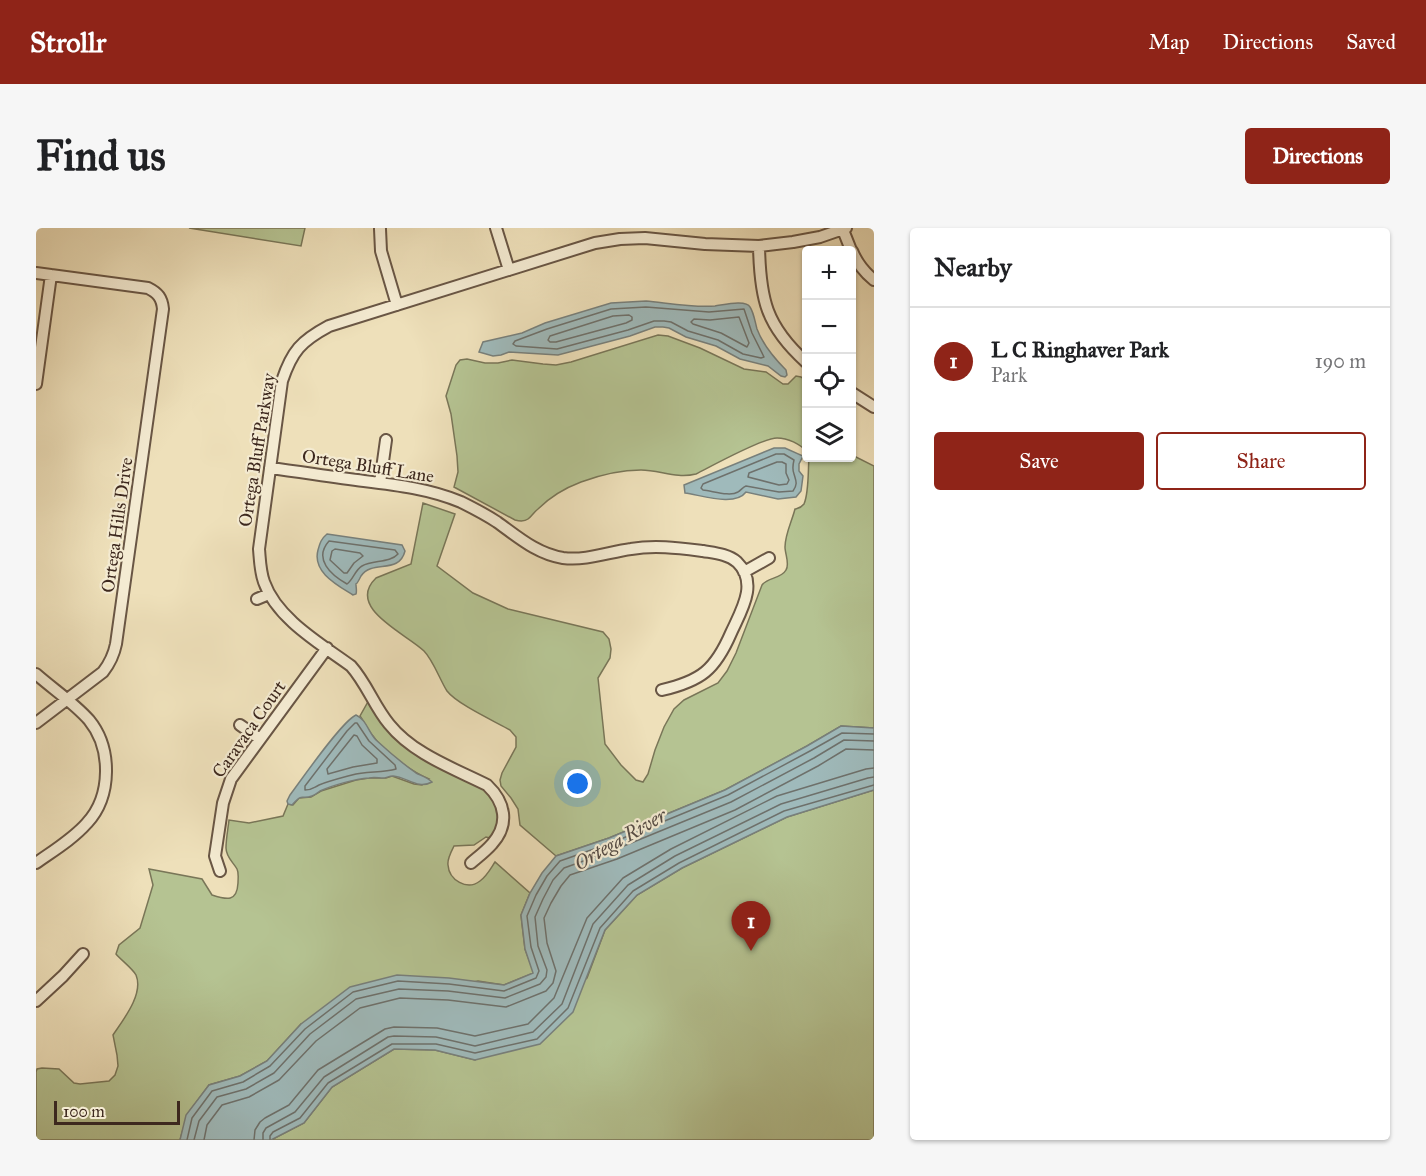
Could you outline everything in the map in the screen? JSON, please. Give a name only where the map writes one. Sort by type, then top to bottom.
[{"type":"street","points":[[496,228],[509,270]]},
{"type":"street","points":[[380,229],[381,251],[397,305]]},
{"type":"street","points":[[845,229],[850,246]]},
{"type":"street","name":"Ortega Bluff Parkway","points":[[471,863],[492,844],[500,833],[503,812],[501,802],[495,793],[487,785],[408,743],[388,723],[359,675],[351,666],[294,624],[277,606],[264,581],[259,549],[282,381],[287,364],[298,348],[311,336],[329,326],[595,243],[645,238],[759,246],[820,237],[845,229]]},
{"type":"street","points":[[759,246],[762,290],[767,310],[778,331],[802,358]]},
{"type":"street","points":[[856,260],[874,280]]},
{"type":"street","points":[[36,273],[51,275],[36,384]]},
{"type":"street","name":"Ortega Hills Drive","points":[[36,723],[103,672],[109,664],[116,644],[164,309],[160,296],[148,288],[51,275]]},
{"type":"street","points":[[856,396],[874,407]]},
{"type":"street","points":[[380,483],[386,440]]},
{"type":"street","name":"Ortega Bluff Lane","points":[[270,468],[436,493],[488,516],[539,551],[551,556],[581,558],[630,549],[675,548],[728,557],[736,562],[744,572]]},
{"type":"street","points":[[662,690],[682,686],[698,677],[720,656],[746,600],[748,591],[744,572],[769,558]]},
{"type":"street","points":[[257,599],[269,594]]},
{"type":"street","name":"Caravaca Court","points":[[220,871],[215,856],[226,791],[231,778],[327,648]]},
{"type":"street","points":[[36,675],[89,720],[102,744],[106,771],[101,798],[88,822],[36,863]]},
{"type":"street","points":[[240,725],[260,739]]},
{"type":"street","points":[[36,1001],[83,954]]},
{"type":"green space","points":[[189,228],[305,228],[301,246]]},
{"type":"green space","points":[[658,335],[668,336],[700,348],[744,369],[766,372],[783,384],[788,384],[796,376],[801,377],[802,448],[793,442],[777,438],[749,447],[696,474],[675,475],[641,470],[603,475],[564,490],[523,521],[515,520],[454,487],[458,472],[457,456],[446,396],[456,365],[460,360],[498,363],[512,360],[556,365]]},
{"type":"green space","points":[[856,457],[874,466],[874,728],[841,726],[725,790],[609,838],[556,856],[520,825],[518,809],[501,786],[502,773],[516,747],[516,737],[510,730],[467,707],[452,696],[424,651],[382,619],[373,610],[368,600],[368,589],[376,578],[411,564],[423,503],[455,514],[437,566],[473,593],[508,609],[603,632],[609,639],[610,658],[598,678],[605,744],[636,780],[643,782],[648,774],[664,727],[674,709],[684,700],[718,683],[736,653],[762,585],[786,570],[788,565],[786,537],[795,509],[804,504],[808,488],[809,462],[856,462]]},
{"type":"green space","points":[[369,700],[382,722],[482,787],[493,799],[499,817],[495,831],[490,838],[486,837],[474,845],[454,846],[448,860],[449,870],[455,879],[470,885],[482,879],[495,862],[530,893],[521,915],[525,949],[534,973],[504,985],[478,981],[301,1024],[267,1061],[240,1076],[209,1085],[187,1115],[180,1140],[36,1140],[37,1069],[59,1069],[74,1083],[80,1084],[109,1081],[115,1075],[118,1066],[113,1035],[135,998],[138,982],[136,975],[116,954],[119,945],[140,928],[153,885],[149,869],[202,879],[212,895],[230,898],[236,894],[238,876],[237,869],[226,851],[229,820],[249,823],[283,816],[288,804],[293,805],[299,798],[311,797],[321,791],[356,780],[392,776],[422,785],[429,779],[398,760],[371,734],[360,716]]},
{"type":"green space","points":[[874,790],[874,1140],[271,1140],[304,1123],[332,1087],[394,1049],[435,1050],[475,1060],[587,978],[605,930],[637,895],[682,868],[787,817]]},
{"type":"water","points":[[646,301],[699,306],[739,303],[748,305],[762,340],[786,370],[787,375],[781,376],[768,366],[740,359],[716,346],[663,327],[655,327],[558,355],[509,352],[493,356],[479,352],[483,342],[522,333],[545,323],[611,303]]},
{"type":"water","points":[[774,448],[785,448],[802,456],[799,464],[799,471],[803,476],[801,491],[796,497],[778,499],[746,492],[734,499],[708,498],[685,493],[684,485]]},
{"type":"water","points":[[327,534],[402,545],[405,551],[397,563],[366,571],[356,584],[356,594],[353,595],[327,577],[319,565],[318,550]]},
{"type":"water","points":[[356,715],[363,720],[373,737],[386,749],[416,773],[432,782],[422,785],[393,776],[363,779],[331,787],[312,796],[300,797],[292,805],[288,804],[290,795],[322,751],[341,728]]},
{"type":"water","name":"Ortega River","points":[[841,726],[874,728],[874,790],[787,817],[682,868],[637,895],[605,930],[573,1012],[540,1044],[475,1060],[435,1050],[394,1049],[332,1087],[304,1123],[271,1140],[180,1140],[186,1115],[209,1085],[240,1076],[267,1061],[301,1024],[350,987],[397,975],[449,978],[504,985],[533,973],[525,949],[521,915],[530,893],[556,856],[609,838],[725,790]]},
{"type":"place","name":"L C Ringhaver Park","points":[[751,951]]}]
